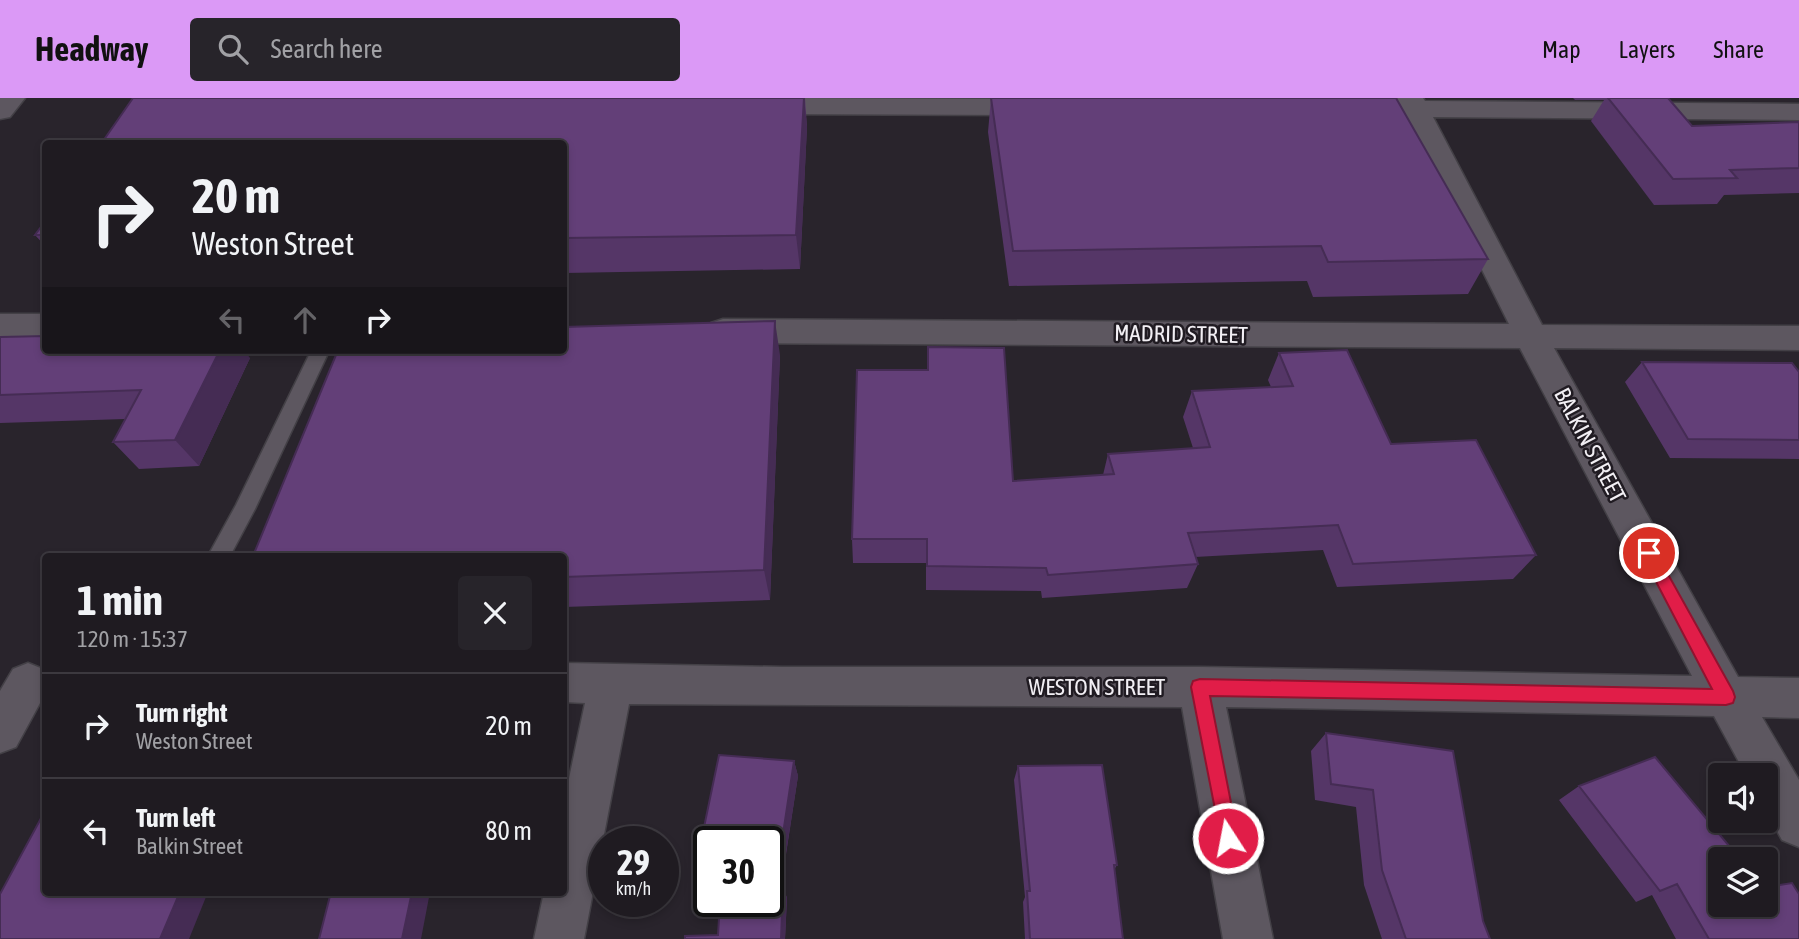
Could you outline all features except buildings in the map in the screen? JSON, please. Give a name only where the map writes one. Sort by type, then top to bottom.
[{"type":"street","points":[[0,111],[12,98]]},
{"type":"street","points":[[1318,107],[1412,103],[1799,111]]},
{"type":"street","name":"BALKIN STREET","points":[[1412,103],[1532,338],[1726,697],[1799,824]]},
{"type":"street","points":[[723,105],[1069,107]]},
{"type":"street","points":[[0,326],[42,326]]},
{"type":"street","name":"MADRID STREET","points":[[689,330],[1799,338]]},
{"type":"street","points":[[0,732],[25,682]]},
{"type":"street","name":"WESTON STREET","points":[[567,683],[783,687],[1200,687],[1799,698]]},
{"type":"street","points":[[559,939],[611,683]]},
{"type":"street","points":[[1200,687],[1248,939]]},
{"type":"lane","points":[[221,553],[245,509],[319,354]]},
{"type":"route","points":[[1228,838],[1200,687],[1726,697],[1649,553]]}]
